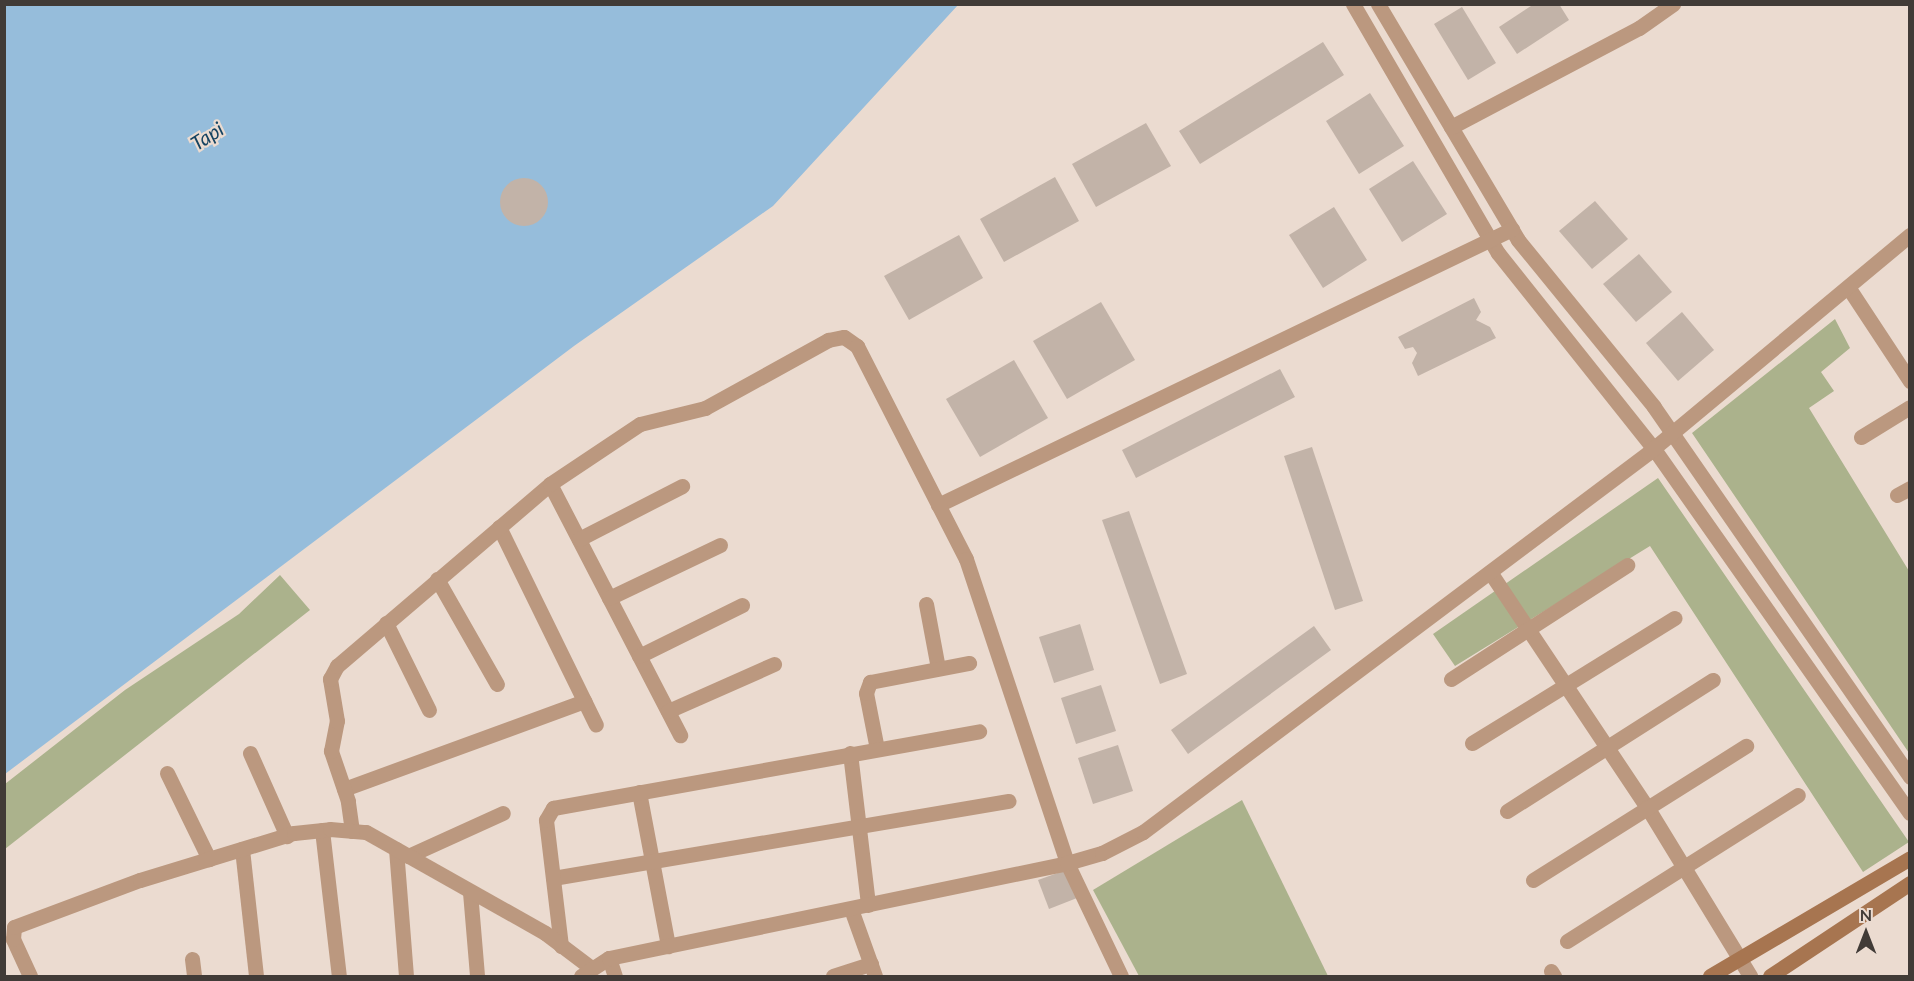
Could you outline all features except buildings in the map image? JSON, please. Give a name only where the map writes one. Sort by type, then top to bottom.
[{"type":"street","points":[[1353,4],[1492,241],[1654,449],[1910,813]]},
{"type":"street","points":[[1378,4],[1512,229],[1654,407],[1910,777]]},
{"type":"street","points":[[1450,127],[1640,28],[1673,4]]},
{"type":"street","points":[[938,505],[1492,241],[1512,229]]},
{"type":"street","points":[[30,976],[9,930],[140,880],[287,836],[322,830],[366,832],[561,946],[585,972],[609,958],[1067,863],[1102,853],[1143,832],[1654,449],[1910,235]]},
{"type":"street","points":[[1848,287],[1910,381]]},
{"type":"street","points":[[352,831],[344,789],[332,751],[337,721],[330,679],[337,666],[550,484],[640,424],[705,408],[828,340],[844,337],[857,346],[966,559],[1067,863],[1121,976]]},
{"type":"street","points":[[1861,437],[1910,408]]},
{"type":"street","points":[[550,484],[680,735]]},
{"type":"street","points":[[579,539],[682,486]]},
{"type":"street","points":[[499,527],[596,725]]},
{"type":"street","points":[[609,598],[720,545]]},
{"type":"street","points":[[1451,679],[1527,627],[1627,565]]},
{"type":"street","points":[[1490,572],[1647,807],[1750,976]]},
{"type":"street","points":[[437,579],[497,684]]},
{"type":"street","points":[[926,604],[938,668]]},
{"type":"street","points":[[639,656],[742,605]]},
{"type":"street","points":[[1472,743],[1674,618]]},
{"type":"street","points":[[387,623],[429,710]]},
{"type":"street","points":[[877,748],[866,693],[870,682],[969,663]]},
{"type":"street","points":[[668,711],[774,664]]},
{"type":"street","points":[[1507,811],[1608,749],[1713,680]]},
{"type":"street","points":[[344,789],[584,701]]},
{"type":"street","points":[[561,946],[548,811],[639,792],[979,731]]},
{"type":"street","points":[[1533,880],[1746,746]]},
{"type":"street","points":[[250,753],[287,836]]},
{"type":"street","points":[[850,753],[868,905]]},
{"type":"street","points":[[167,773],[209,859]]},
{"type":"street","points":[[639,792],[668,946]]},
{"type":"street","points":[[1567,941],[1685,870],[1798,795]]},
{"type":"street","points":[[553,878],[1009,801]]},
{"type":"street","points":[[402,852],[503,813]]},
{"type":"street","points":[[322,830],[339,976]]},
{"type":"street","points":[[242,849],[256,976]]},
{"type":"street","points":[[402,852],[406,976]]},
{"type":"street","points":[[1710,976],[1738,957],[1910,858]]},
{"type":"street","points":[[1770,976],[1910,883]]},
{"type":"street","points":[[471,892],[477,976]]},
{"type":"street","points":[[833,976],[873,970],[850,909]]},
{"type":"street","points":[[609,958],[615,976]]},
{"type":"street","points":[[192,959],[194,976]]},
{"type":"green space","points":[[1835,319],[1850,348],[1821,372],[1834,391],[1809,408],[1909,571],[1909,753],[1692,433]]},
{"type":"green space","points":[[1658,478],[1909,842],[1863,872],[1650,546],[1455,666],[1433,634]]},
{"type":"green space","points":[[280,575],[310,610],[5,849],[5,784],[125,690],[239,614]]},
{"type":"green space","points":[[1242,800],[1328,976],[1139,976],[1093,890]]},
{"type":"water","name":"Tapi","points":[[5,4],[958,5],[773,206],[574,346],[5,774]]}]
